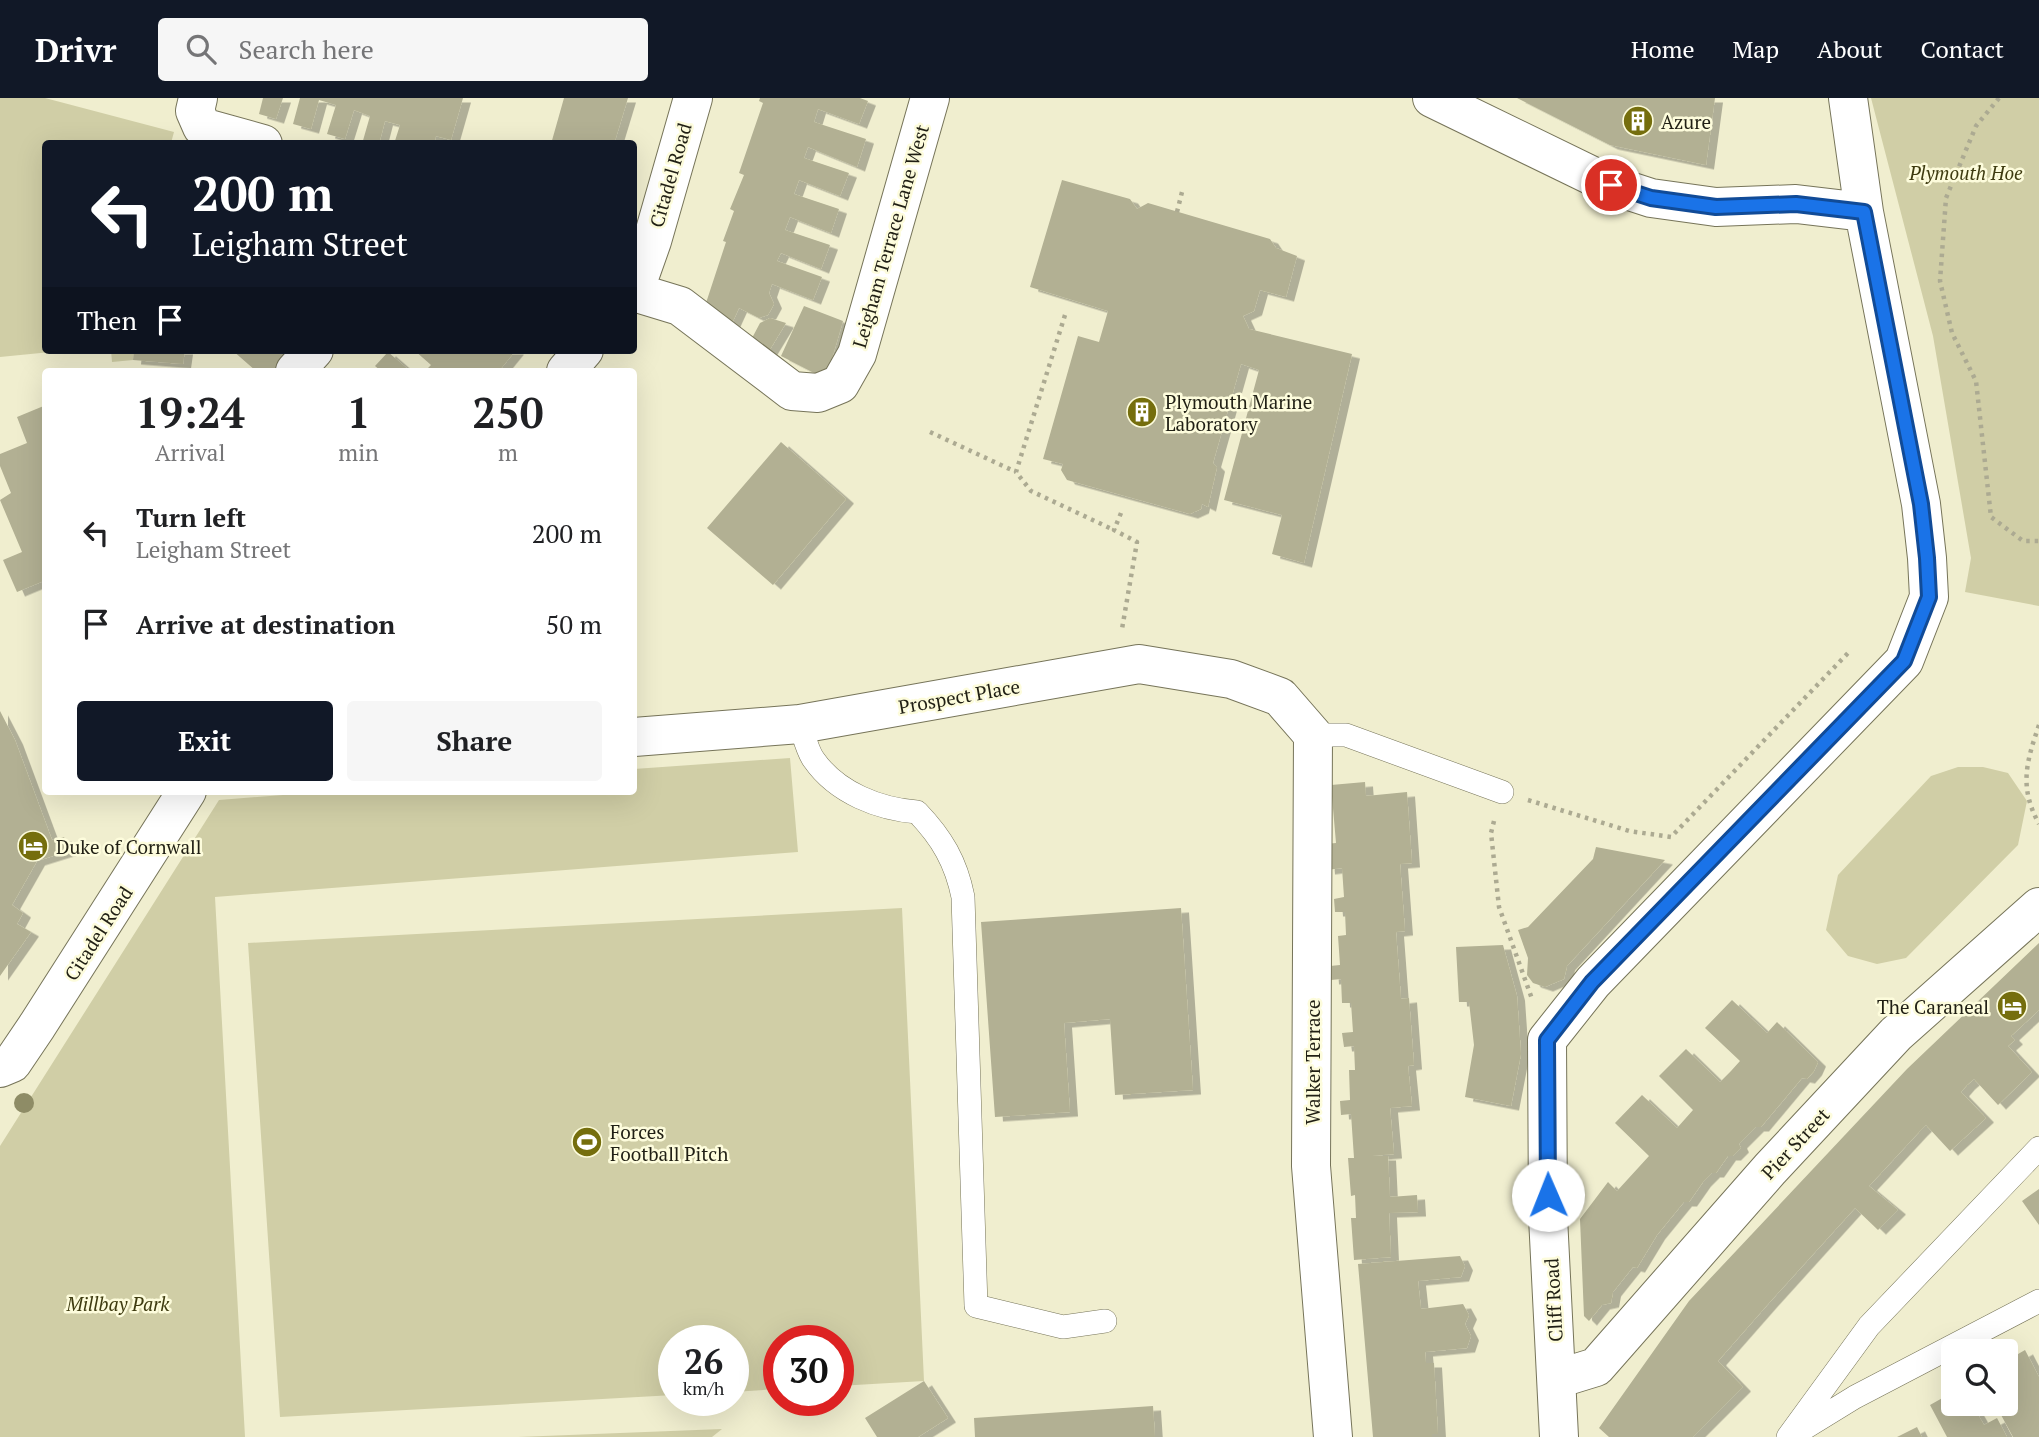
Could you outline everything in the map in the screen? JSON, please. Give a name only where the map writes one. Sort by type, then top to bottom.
[{"type":"street","points":[[198,98],[195,111],[202,127],[248,140]]},
{"type":"street","name":"Citadel Road","points":[[637,284],[693,98]]},
{"type":"street","name":"Leigham Terrace Lane West","points":[[637,293],[680,306],[792,391],[818,393],[840,384],[857,354],[930,98]]},
{"type":"street","points":[[1432,98],[1489,112],[1611,185],[1651,198],[1716,207],[1796,204],[1864,212]]},
{"type":"street","points":[[1547,1043],[1592,982],[1904,661],[1929,597],[1921,504],[1864,212],[1847,98]]},
{"type":"street","points":[[298,368],[310,354]]},
{"type":"street","points":[[569,368],[581,354]]},
{"type":"street","name":"Prospect Place","points":[[637,737],[800,724],[1139,664],[1231,679],[1280,697],[1313,735]]},
{"type":"street","name":"Walker Terrace","points":[[1313,735],[1311,1166],[1333,1437]]},
{"type":"street","name":"Citadel Road","points":[[0,1068],[12,1063],[37,1027],[184,795]]},
{"type":"street","name":"Pier Street","points":[[1557,1379],[1596,1367],[1770,1168],[1896,1034],[2039,906]]},
{"type":"street","name":"Cliff Road","points":[[1547,1043],[1548,1217],[1559,1437]]},
{"type":"lane","points":[[800,724],[813,760],[843,788],[887,809],[917,812],[938,833],[957,868],[962,897],[976,1306],[1063,1327],[1105,1321]]},
{"type":"lane","points":[[1313,735],[1346,735],[1502,792]]},
{"type":"lane","points":[[1789,1437],[1869,1326],[2039,1148]]},
{"type":"lane","points":[[1789,1437],[1855,1397],[2039,1301]]},
{"type":"path","points":[[1999,98],[1976,126],[1946,198],[1940,281],[1952,333],[1976,381],[1991,517],[2024,541],[2039,541]]},
{"type":"path","points":[[1177,212],[1183,188]]},
{"type":"path","points":[[1016,472],[1065,315]]},
{"type":"path","points":[[930,432],[1016,472],[1031,491],[1137,542],[1122,615],[1122,634]]},
{"type":"path","points":[[1114,530],[1121,513]]},
{"type":"path","points":[[1547,1043],[1499,907],[1491,833],[1502,792],[1629,831],[1671,837],[1849,652]]},
{"type":"path","points":[[2039,724],[2026,761],[2026,801],[2039,824]]},
{"type":"green space","points":[[0,98],[45,98],[174,132],[172,140],[42,140],[42,353],[0,357]]},
{"type":"green space","name":"Plymouth Hoe","points":[[1871,98],[2039,98],[2039,606],[1965,592],[1971,558],[1933,336]]},
{"type":"green space","points":[[111,354],[134,354],[133,360],[112,362]]},
{"type":"green space","name":"Millbay Park","points":[[790,758],[798,852],[215,897],[245,1437],[0,1437],[0,1146],[219,800],[283,795],[637,795],[637,769]]},
{"type":"green space","points":[[1958,767],[1983,767],[2008,773],[2027,801],[2018,845],[1906,958],[1877,964],[1848,956],[1826,930],[1838,875],[1931,776]]},
{"type":"green space","name":"Forces Football Pitch","points":[[902,908],[924,1381],[854,1385],[854,1325],[763,1325],[763,1390],[749,1391],[749,1325],[658,1325],[658,1396],[280,1417],[248,943]]},
{"type":"green space","points":[[722,1429],[712,1437],[518,1437]]},
{"type":"building","points":[[263,98],[283,98],[276,119],[259,114]]},
{"type":"building","points":[[300,98],[463,98],[451,140],[436,136],[435,140],[395,140],[400,125],[385,121],[380,140],[363,140],[370,116],[354,110],[345,139],[327,134],[336,105],[319,100],[311,129],[293,124]]},
{"type":"building","points":[[564,98],[628,98],[615,140],[552,140]]},
{"type":"building","points":[[760,98],[860,98],[868,101],[859,124],[818,109],[814,122],[866,139],[857,167],[808,147],[804,158],[849,173],[840,196],[799,180],[794,194],[839,209],[831,233],[790,217],[785,230],[830,245],[821,269],[781,253],[777,261],[822,277],[813,300],[772,284],[769,293],[774,304],[768,315],[759,318],[739,308],[729,330],[705,306],[734,211],[730,209],[744,175],[739,173],[763,103],[759,101]]},
{"type":"building","name":"Azure","points":[[1517,98],[1715,98],[1706,165],[1610,145]]},
{"type":"building","name":"Plymouth Marine Laboratory","points":[[1062,180],[1130,199],[1137,209],[1148,203],[1270,239],[1276,248],[1297,256],[1286,297],[1260,290],[1254,311],[1243,316],[1249,329],[1352,354],[1304,563],[1272,554],[1282,515],[1224,500],[1259,370],[1241,364],[1213,463],[1217,467],[1208,507],[1202,504],[1201,509],[1190,514],[1067,480],[1061,470],[1063,464],[1043,459],[1078,336],[1099,342],[1108,311],[1030,287]]},
{"type":"building","points":[[804,306],[843,321],[826,379],[781,356]]},
{"type":"building","points":[[770,318],[786,323],[766,356],[751,340],[760,323]]},
{"type":"building","points":[[134,354],[184,354],[183,364],[133,360]]},
{"type":"building","points":[[237,354],[297,354],[285,368],[253,368]]},
{"type":"building","points":[[386,354],[390,354],[407,368],[377,368],[375,366]]},
{"type":"building","points":[[419,354],[513,354],[501,368],[428,368],[431,365]]},
{"type":"building","points":[[42,407],[42,582],[17,592],[3,560],[22,552],[0,500],[11,493],[0,466],[0,454],[27,443],[17,417]]},
{"type":"building","points":[[781,442],[846,499],[773,585],[707,528]]},
{"type":"building","name":"Duke of Cornwall","points":[[0,711],[15,740],[52,840],[64,837],[69,851],[37,861],[12,905],[23,913],[17,924],[31,932],[0,976]]},
{"type":"building","points":[[1365,782],[1366,796],[1407,792],[1412,863],[1400,864],[1405,931],[1396,932],[1401,999],[1409,998],[1414,1065],[1408,1066],[1412,1106],[1390,1108],[1394,1154],[1372,1156],[1388,1156],[1390,1197],[1417,1195],[1418,1212],[1389,1213],[1391,1257],[1354,1260],[1351,1218],[1356,1218],[1355,1195],[1351,1196],[1348,1158],[1354,1158],[1351,1114],[1341,1115],[1340,1101],[1350,1100],[1349,1070],[1355,1070],[1354,1046],[1344,1047],[1342,1033],[1353,1032],[1351,1003],[1342,1003],[1341,979],[1331,980],[1330,966],[1340,965],[1338,936],[1346,935],[1345,912],[1335,912],[1334,899],[1344,897],[1342,868],[1327,870],[1325,844],[1336,843],[1331,785]]},
{"type":"building","points":[[1596,847],[1665,860],[1567,966],[1564,979],[1545,987],[1533,983],[1527,975],[1528,958],[1518,930],[1528,927],[1593,859]]},
{"type":"building","points":[[1181,908],[1193,1090],[1115,1095],[1110,1019],[1064,1023],[1070,1112],[995,1117],[981,922]]},
{"type":"building","points":[[2039,943],[2039,1010],[2011,1036],[2015,1040],[2008,1046],[2032,1072],[1998,1105],[1974,1079],[1967,1085],[1961,1092],[1986,1118],[1950,1151],[1926,1125],[1920,1131],[1869,1186],[1898,1210],[1878,1230],[1855,1208],[1769,1303],[1718,1361],[1743,1387],[1693,1437],[1609,1437],[1599,1428],[1689,1301],[1907,1069]]},
{"type":"building","points":[[1503,945],[1517,996],[1521,1054],[1511,1106],[1465,1097],[1474,1045],[1469,1002],[1459,1002],[1456,947]]},
{"type":"building","points":[[1732,1000],[1767,1033],[1777,1022],[1818,1062],[1814,1071],[1807,1079],[1802,1078],[1761,1127],[1756,1127],[1739,1144],[1741,1148],[1733,1156],[1728,1156],[1716,1173],[1712,1173],[1703,1182],[1689,1202],[1684,1202],[1657,1235],[1637,1268],[1633,1267],[1613,1292],[1611,1303],[1602,1305],[1589,1321],[1584,1316],[1580,1219],[1608,1182],[1617,1191],[1649,1156],[1615,1123],[1642,1095],[1677,1128],[1693,1110],[1659,1076],[1686,1049],[1720,1082],[1731,1071],[1740,1061],[1705,1028]]},
{"type":"building","points":[[2039,1189],[2039,1225],[2022,1201]]},
{"type":"building","points":[[1460,1256],[1465,1266],[1461,1277],[1418,1281],[1421,1309],[1463,1304],[1469,1315],[1465,1324],[1471,1336],[1467,1348],[1425,1352],[1426,1363],[1434,1363],[1438,1434],[1432,1434],[1432,1437],[1373,1437],[1358,1264]]},
{"type":"building","points":[[2025,1350],[2039,1377],[2039,1437],[2013,1437],[2002,1416],[2018,1416],[2018,1354]]},
{"type":"building","points":[[924,1381],[948,1418],[918,1437],[877,1437],[865,1418]]},
{"type":"building","points":[[1941,1399],[1941,1416],[1979,1416],[1984,1425],[1997,1418],[2007,1437],[1947,1437],[1930,1405]]},
{"type":"building","points":[[1153,1406],[1155,1437],[975,1437],[974,1418]]},
{"type":"building","points":[[1917,1427],[1922,1437],[1897,1437]]},
{"type":"place","name":"Azure","points":[[1638,121]]},
{"type":"place","name":"Plymouth Marine Laboratory","points":[[1142,412]]},
{"type":"place","name":"Duke of Cornwall","points":[[33,846]]},
{"type":"place","name":"The Caraneal","points":[[2012,1006]]},
{"type":"place","name":"Forces Football Pitch","points":[[587,1142]]},
{"type":"route","points":[[1548,1195],[1547,1040],[1592,982],[1761,812],[1904,661],[1929,597],[1921,504],[1864,212],[1796,204],[1716,207],[1651,198],[1611,185]]}]
